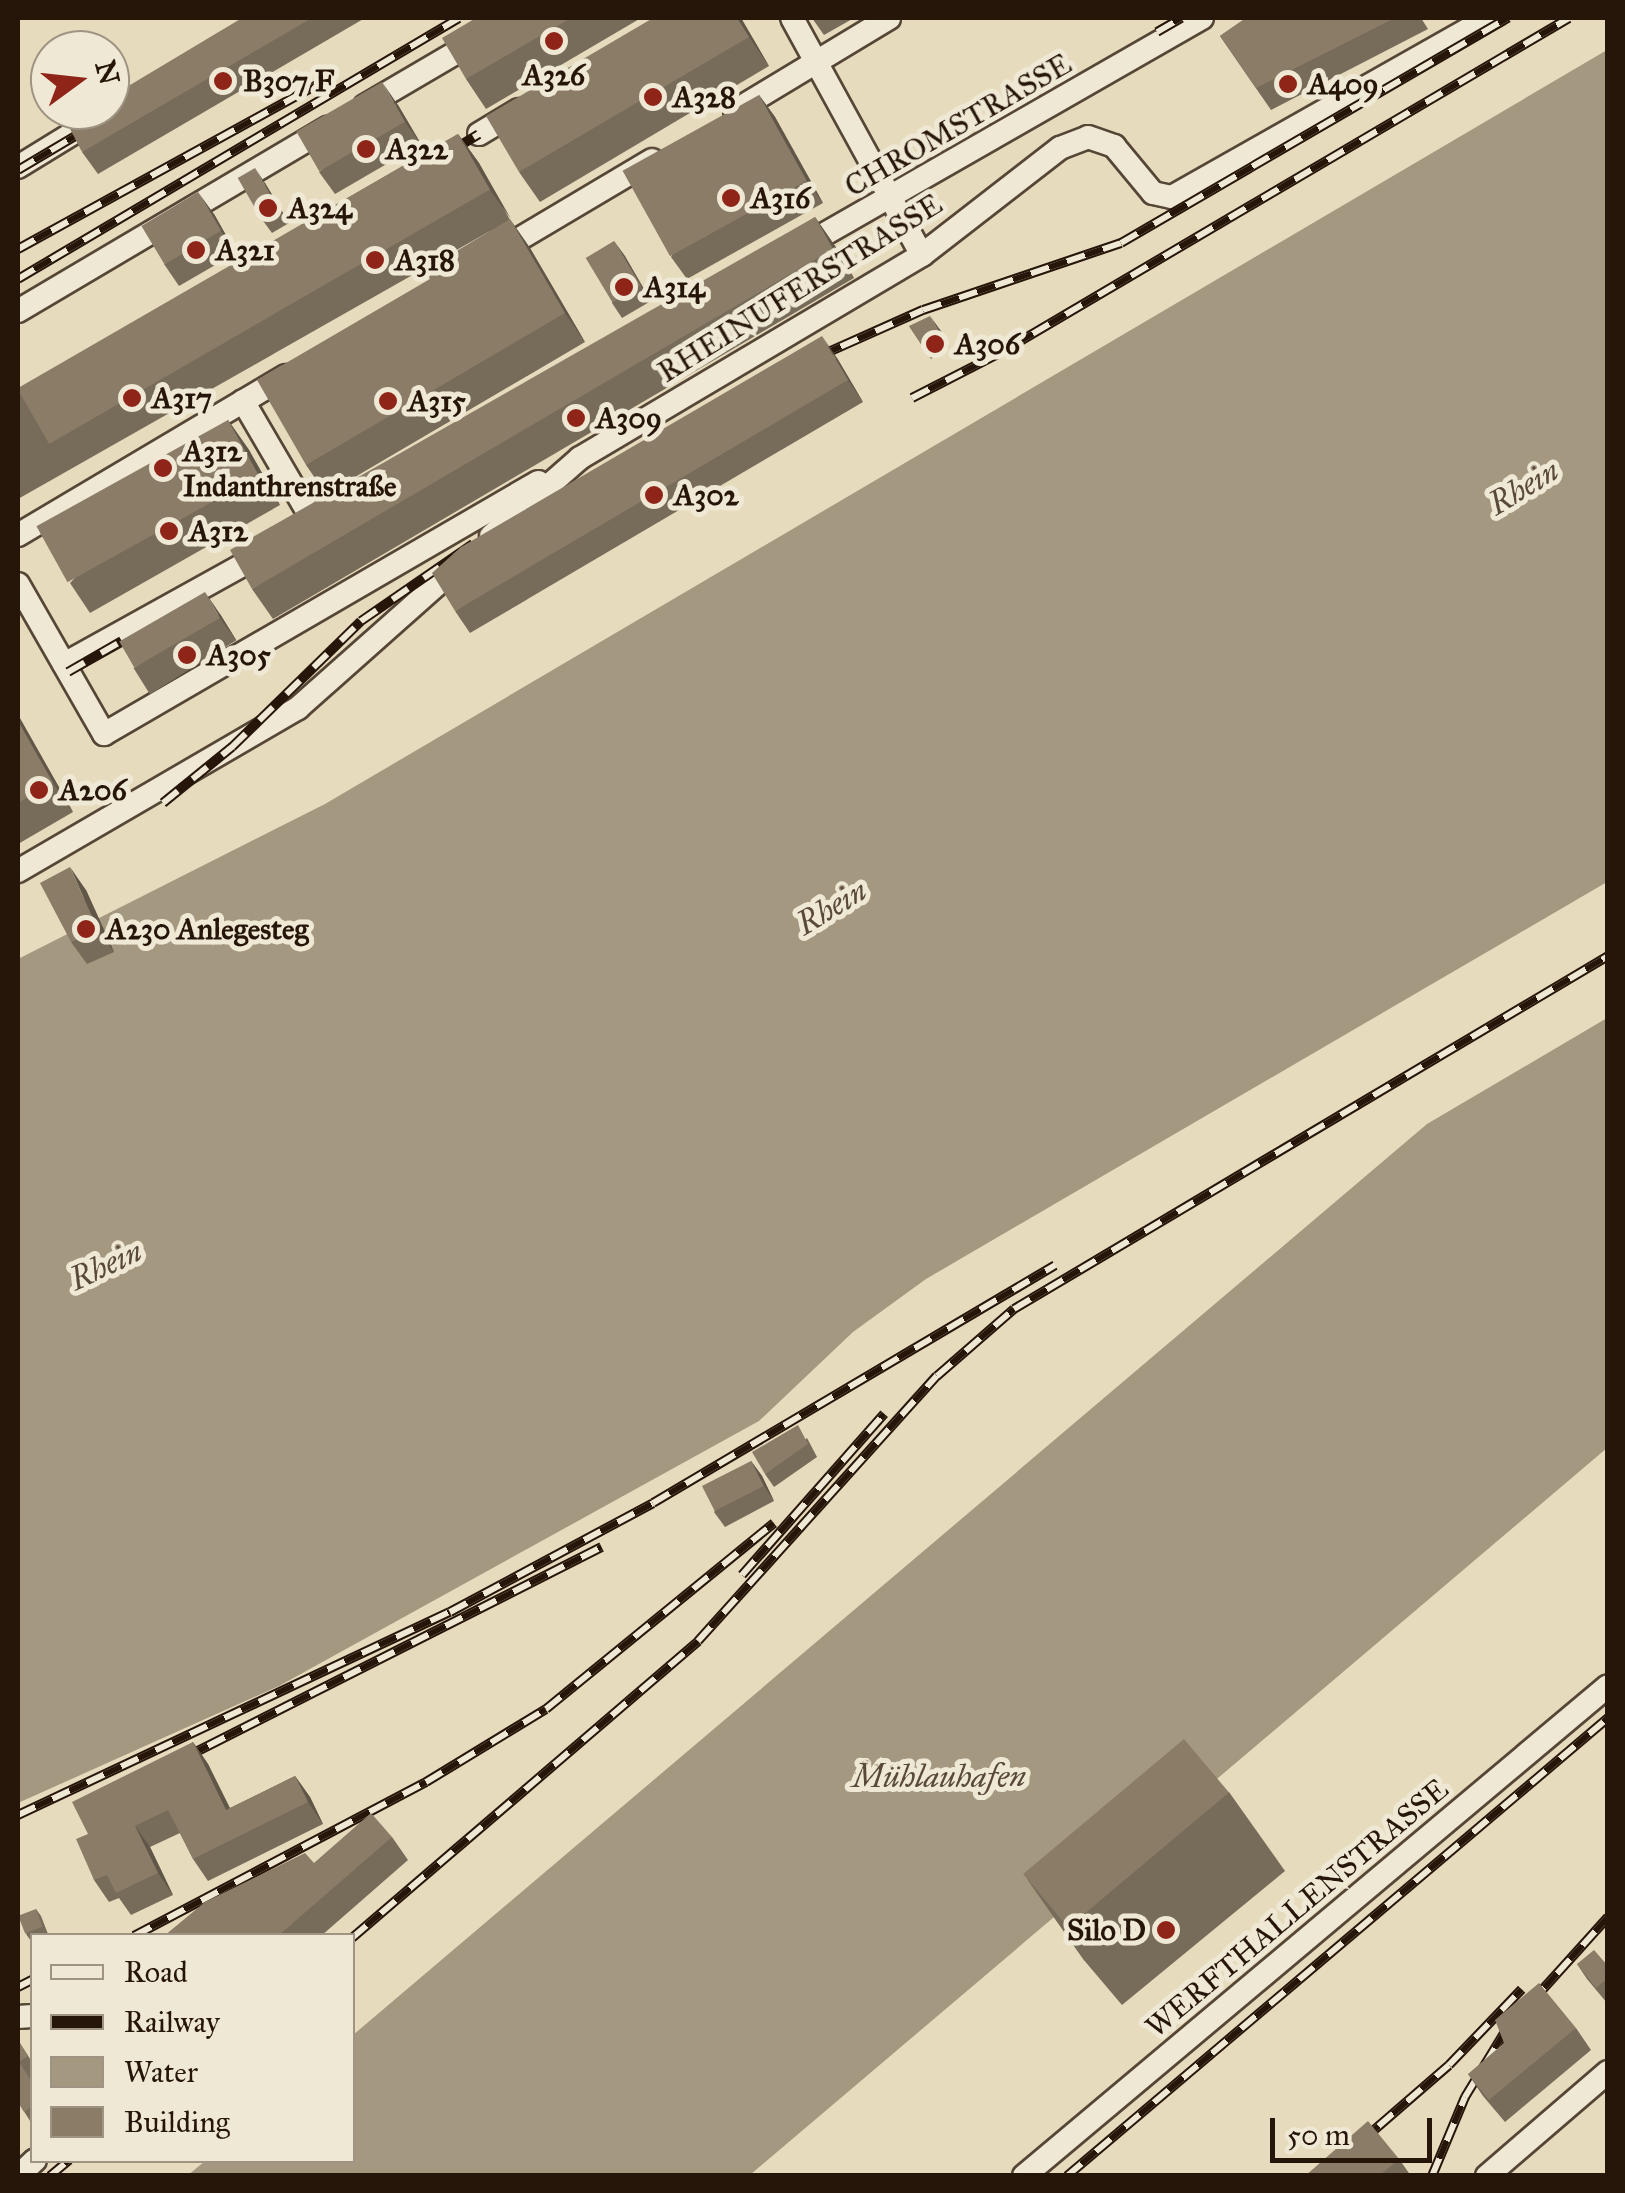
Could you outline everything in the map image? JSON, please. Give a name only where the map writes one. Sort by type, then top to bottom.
[{"type":"street","points":[[18,312],[515,18]]},
{"type":"street","points":[[792,18],[922,256]]},
{"type":"street","points":[[718,121],[889,18]]},
{"type":"street","name":"CHROMSTRASSE","points":[[775,261],[891,200],[1202,18]]},
{"type":"street","name":"RHEINUFERSTRASSE","points":[[18,872],[298,708],[580,458],[922,256],[1060,148],[1088,138],[1114,146],[1153,192],[1172,198],[1490,18]]},
{"type":"street","points":[[480,134],[546,95]]},
{"type":"street","points":[[18,168],[79,130]]},
{"type":"street","points":[[485,259],[669,150]]},
{"type":"street","points":[[18,535],[305,365]]},
{"type":"street","points":[[64,664],[307,529],[243,402]]},
{"type":"street","points":[[18,584],[104,734],[580,458]]},
{"type":"street","name":"WERFTHALLENSTRASSE","points":[[1024,2176],[1608,1686]]},
{"type":"street","points":[[1487,2176],[1608,2072]]},
{"type":"water","name":"Rhein","points":[[1607,50],[1607,882],[926,1279],[853,1332],[759,1421],[279,1686],[18,1803],[18,959],[325,804]]},
{"type":"water","name":"Mühlauhafen","points":[[1607,1018],[1607,1448],[750,2175],[187,2176],[203,2163],[355,2163],[355,2033],[1427,1124]]},
{"type":"building","points":[[242,18],[312,18],[130,124],[130,85]]},
{"type":"building","points":[[476,18],[571,18],[466,79],[442,38]]},
{"type":"building","points":[[653,18],[737,18],[749,37],[519,172],[486,116]]},
{"type":"building","points":[[1246,18],[1395,18],[1256,88],[1220,36]]},
{"type":"building","points":[[382,82],[405,122],[319,171],[296,132]]},
{"type":"building","name":"A316","points":[[759,95],[807,181],[670,256],[623,171]]},
{"type":"building","points":[[71,130],[120,130],[82,152]]},
{"type":"building","points":[[458,134],[490,189],[49,444],[18,388]]},
{"type":"building","points":[[255,168],[278,208],[261,218],[238,178]]},
{"type":"building","points":[[198,192],[221,231],[165,265],[141,226]]},
{"type":"building","points":[[815,217],[833,249],[252,589],[230,550]]},
{"type":"building","points":[[510,219],[565,313],[306,465],[257,380],[430,279],[425,270]]},
{"type":"building","name":"A314","points":[[614,241],[641,286],[612,303],[586,258]]},
{"type":"building","points":[[930,316],[939,332],[921,344],[909,326]]},
{"type":"building","points":[[822,336],[848,380],[455,611],[432,573],[461,547]]},
{"type":"building","points":[[228,420],[259,476],[67,582],[36,526]]},
{"type":"building","points":[[205,592],[220,618],[134,667],[119,642]]},
{"type":"building","points":[[18,721],[53,783],[18,803]]},
{"type":"building","points":[[70,867],[98,930],[71,942],[40,883]]},
{"type":"building","points":[[798,1425],[808,1444],[765,1474],[752,1452]]},
{"type":"building","points":[[751,1461],[764,1486],[715,1511],[702,1486]]},
{"type":"building","points":[[1184,1739],[1229,1793],[1068,1928],[1023,1874]]},
{"type":"building","points":[[193,1742],[226,1810],[295,1776],[308,1802],[193,1859],[168,1810],[135,1826],[158,1873],[116,1893],[107,1875],[94,1880],[76,1839],[88,1834],[72,1802]]},
{"type":"building","points":[[371,1813],[392,1837],[281,1933],[168,1933],[205,1902],[305,1853],[314,1863]]},
{"type":"building","points":[[36,1909],[43,1927],[25,1934],[18,1916]]},
{"type":"building","points":[[1594,1950],[1608,1966],[1608,1978],[1596,1988],[1577,1964]]},
{"type":"building","points":[[1539,1983],[1576,2028],[1489,2100],[1468,2074],[1504,2043],[1495,2020]]},
{"type":"building","points":[[18,2040],[28,2056],[19,2062],[30,2079],[30,2108],[24,2112],[18,2102]]},
{"type":"building","points":[[1368,2121],[1399,2159],[1379,2176],[1305,2176]]},
{"type":"railway","points":[[18,279],[459,18]]},
{"type":"railway","points":[[1157,32],[1181,18]]},
{"type":"railway","points":[[806,362],[923,310],[1121,243],[1508,18]]},
{"type":"railway","points":[[912,398],[1000,353],[1569,18]]},
{"type":"railway","points":[[18,249],[320,83]]},
{"type":"railway","points":[[18,170],[86,130]]},
{"type":"railway","points":[[441,157],[479,134]]},
{"type":"railway","points":[[163,803],[232,747],[361,621],[473,544]]},
{"type":"railway","points":[[68,672],[122,641]]},
{"type":"railway","points":[[355,1935],[698,1641],[937,1376],[1014,1309],[1608,956]]},
{"type":"railway","points":[[18,1815],[450,1612],[653,1503],[1055,1265]]},
{"type":"railway","points":[[742,1575],[884,1414]]},
{"type":"railway","points":[[140,1933],[426,1782],[546,1709],[774,1523]]},
{"type":"railway","points":[[174,1763],[602,1547]]},
{"type":"railway","points":[[1067,2176],[1608,1718]]},
{"type":"railway","points":[[1432,2176],[1465,2097],[1506,2030],[1608,1917]]},
{"type":"railway","points":[[18,1987],[30,1981]]},
{"type":"railway","points":[[1321,2176],[1449,2065],[1522,1989]]},
{"type":"railway","points":[[50,2176],[65,2163]]},
{"type":"place","name":"A326","points":[[554,41]]},
{"type":"place","name":"B307 F","points":[[223,81]]},
{"type":"place","name":"A409","points":[[1288,84]]},
{"type":"place","name":"A328","points":[[653,97]]},
{"type":"place","name":"A322","points":[[366,149]]},
{"type":"place","name":"A316","points":[[731,198]]},
{"type":"place","name":"A324","points":[[268,208]]},
{"type":"place","name":"A321","points":[[196,250]]},
{"type":"place","name":"A318","points":[[375,260]]},
{"type":"place","name":"A314","points":[[624,287]]},
{"type":"place","name":"A306","points":[[935,344]]},
{"type":"place","name":"A317","points":[[132,398]]},
{"type":"place","name":"A315","points":[[388,401]]},
{"type":"place","name":"A309","points":[[576,418]]},
{"type":"place","name":"A312 Indanthrenstraße","points":[[163,468]]},
{"type":"place","name":"A302","points":[[654,495]]},
{"type":"place","name":"A312","points":[[169,531]]},
{"type":"place","name":"A305","points":[[187,655]]},
{"type":"place","name":"A206","points":[[39,790]]},
{"type":"place","name":"A230 Anlegesteg","points":[[86,929]]},
{"type":"place","name":"Silo D","points":[[1166,1930]]}]
